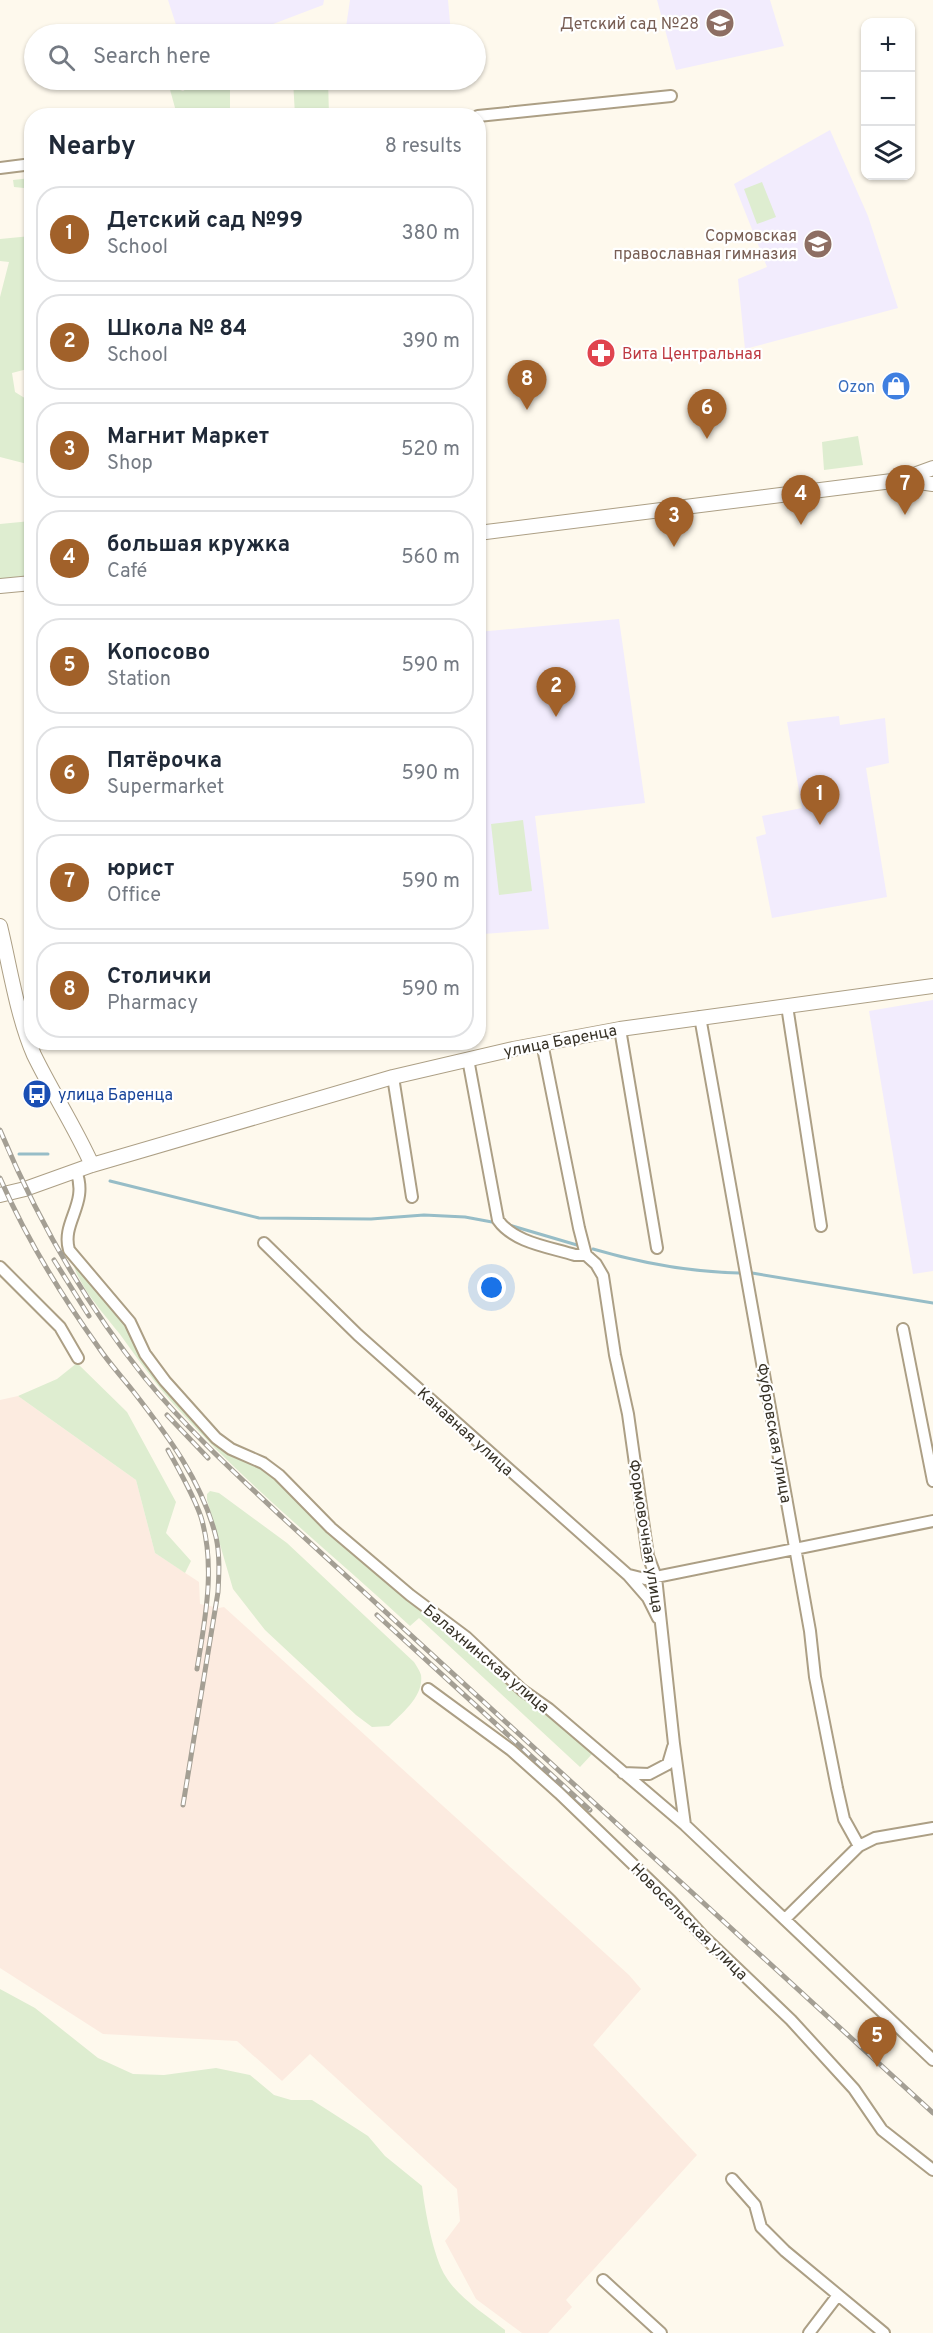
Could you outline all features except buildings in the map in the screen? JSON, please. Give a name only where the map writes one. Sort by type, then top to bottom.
[{"type":"street","points":[[486,115],[671,96]]},
{"type":"street","points":[[0,168],[24,165]]},
{"type":"street","points":[[486,532],[900,480],[933,468]]},
{"type":"street","points":[[900,480],[933,484]]},
{"type":"street","points":[[0,586],[24,583]]},
{"type":"street","points":[[0,926],[24,1019]]},
{"type":"street","name":"улица Баренца","points":[[0,1195],[92,1165],[393,1077],[468,1059],[620,1029],[933,986]]},
{"type":"street","points":[[787,1006],[821,1226]]},
{"type":"street","name":"Фубровская улица","points":[[700,1017],[810,1631],[815,1677],[844,1819],[859,1845]]},
{"type":"street","points":[[620,1029],[657,1248]]},
{"type":"street","name":"Формовочная улица","points":[[542,1043],[586,1255],[596,1264],[603,1276],[615,1355],[628,1414],[648,1556],[656,1577],[685,1826]]},
{"type":"street","points":[[33,1050],[78,1133],[92,1165]]},
{"type":"street","points":[[468,1059],[498,1220],[513,1235],[575,1255],[586,1255]]},
{"type":"street","points":[[393,1077],[412,1197]]},
{"type":"street","name":"Балахнинская улица","points":[[76,1171],[80,1193],[66,1240],[69,1250],[130,1322],[145,1354],[179,1397],[216,1437],[231,1449],[263,1463],[279,1475],[331,1528],[410,1595],[466,1637],[522,1690],[549,1709],[685,1826],[933,2060]]},
{"type":"street","name":"Канавная улица","points":[[264,1243],[358,1335],[628,1575],[648,1598],[661,1624]]},
{"type":"street","points":[[0,1267],[60,1327],[78,1358]]},
{"type":"street","points":[[903,1329],[933,1481]]},
{"type":"street","points":[[628,1575],[645,1579],[933,1521]]},
{"type":"street","name":"Новосельская улица","points":[[428,1689],[511,1750],[567,1801],[791,2019],[854,2089],[882,2130],[933,2170]]},
{"type":"street","points":[[623,1773],[649,1774],[668,1764],[674,1744]]},
{"type":"street","points":[[785,1919],[859,1845],[874,1838],[933,1828]]},
{"type":"street","points":[[732,2179],[754,2205],[762,2227],[785,2251],[884,2333]]},
{"type":"street","points":[[603,2280],[660,2333]]},
{"type":"street","points":[[809,2333],[837,2295]]},
{"type":"shaded area","points":[[168,0],[324,0],[323,5],[273,24],[176,24]]},
{"type":"shaded area","points":[[350,0],[448,0],[450,24],[346,24]]},
{"type":"shaded area","name":"Детский сад №28","points":[[657,0],[770,0],[784,46],[676,70]]},
{"type":"shaded area","name":"Сормовская православная гимназия","points":[[830,130],[868,216],[898,308],[745,349],[738,279],[767,267],[734,184]]},
{"type":"shaded area","points":[[619,619],[645,803],[535,816],[549,929],[486,934],[486,631]]},
{"type":"shaded area","points":[[839,716],[840,725],[885,718],[889,763],[866,768],[887,897],[772,918],[756,837],[766,834],[762,816],[802,808],[787,722]]},
{"type":"shaded area","points":[[933,1000],[933,1271],[913,1274],[869,1011]]},
{"type":"shaded area","points":[[18,1396],[136,1480],[155,1553],[199,1582],[200,1604],[224,1607],[629,1975],[641,1989],[593,2045],[697,2155],[566,2300],[572,2307],[548,2333],[522,2333],[476,2299],[445,2241],[460,2221],[457,2189],[310,2054],[282,2081],[237,2041],[103,2034],[0,1968],[0,1400]]},
{"type":"green space","points":[[170,90],[230,90],[230,108],[175,108]]},
{"type":"green space","points":[[294,90],[328,90],[329,108],[295,108]]},
{"type":"green space","points":[[24,179],[24,188],[14,187],[13,180]]},
{"type":"green space","points":[[762,182],[776,217],[757,224],[744,189]]},
{"type":"green space","points":[[24,237],[24,370],[12,373],[15,392],[24,398],[24,463],[0,457],[0,297],[9,262],[0,261],[0,239]]},
{"type":"green space","points":[[858,436],[863,465],[824,470],[822,442]]},
{"type":"green space","points":[[24,522],[24,584],[0,586],[0,524]]},
{"type":"green space","points":[[523,820],[532,891],[499,895],[491,824]]},
{"type":"green space","points":[[72,1257],[130,1328],[217,1443],[263,1468],[593,1753],[580,1767],[419,1618],[410,1626],[262,1493],[205,1438],[162,1391],[91,1297],[78,1276]]},
{"type":"green space","points":[[77,1363],[127,1412],[176,1502],[166,1533],[191,1561],[185,1573],[155,1553],[136,1480],[18,1396],[57,1379]]},
{"type":"green space","points":[[210,1491],[219,1493],[287,1543],[414,1662],[421,1675],[419,1690],[406,1710],[389,1726],[372,1727],[356,1715],[265,1630],[233,1589],[207,1500],[207,1494]]},
{"type":"green space","points":[[0,1989],[35,2008],[98,2058],[133,2074],[164,2075],[216,2068],[250,2075],[274,2095],[291,2100],[312,2100],[368,2136],[385,2156],[422,2186],[433,2246],[446,2277],[465,2299],[505,2330],[505,2333],[0,2333]]},
{"type":"waterway","points":[[19,1154],[48,1154]]},
{"type":"waterway","points":[[110,1181],[259,1218],[371,1219],[424,1215],[465,1217],[492,1222]]},
{"type":"waterway","points":[[509,1225],[577,1245]]},
{"type":"waterway","points":[[593,1249],[666,1266],[739,1273]]},
{"type":"waterway","points":[[752,1273],[933,1303]]},
{"type":"railway","points":[[0,1130],[46,1228],[83,1290],[145,1378],[178,1415],[283,1518],[933,2113]]},
{"type":"railway","points":[[0,1178],[45,1266],[71,1308],[103,1354],[159,1425],[193,1478],[210,1516],[219,1558],[218,1592],[183,1805]]},
{"type":"railway","points":[[54,1260],[89,1316]]},
{"type":"railway","points":[[167,1415],[208,1458]]},
{"type":"railway","points":[[168,1450],[201,1517],[208,1555],[208,1593],[197,1669]]},
{"type":"railway","points":[[377,1615],[590,1810]]},
{"type":"place","name":"Детский сад №28","points":[[720,23]]},
{"type":"place","name":"Сормовская православная гимназия","points":[[818,244]]},
{"type":"place","name":"Вита Центральная","points":[[601,353]]},
{"type":"place","name":"Ozon","points":[[896,386]]},
{"type":"place","name":"Столички","points":[[527,410]]},
{"type":"place","name":"Пятёрочка","points":[[707,439]]},
{"type":"place","name":"юрист","points":[[905,515]]},
{"type":"place","name":"большая кружка","points":[[801,525]]},
{"type":"place","name":"Магнит Маркет","points":[[674,547]]},
{"type":"place","name":"Школа № 84","points":[[556,717]]},
{"type":"place","name":"Детский сад №99","points":[[820,825]]},
{"type":"place","name":"улица Баренца","points":[[37,1094]]},
{"type":"place","name":"Копосово","points":[[877,2067]]}]
